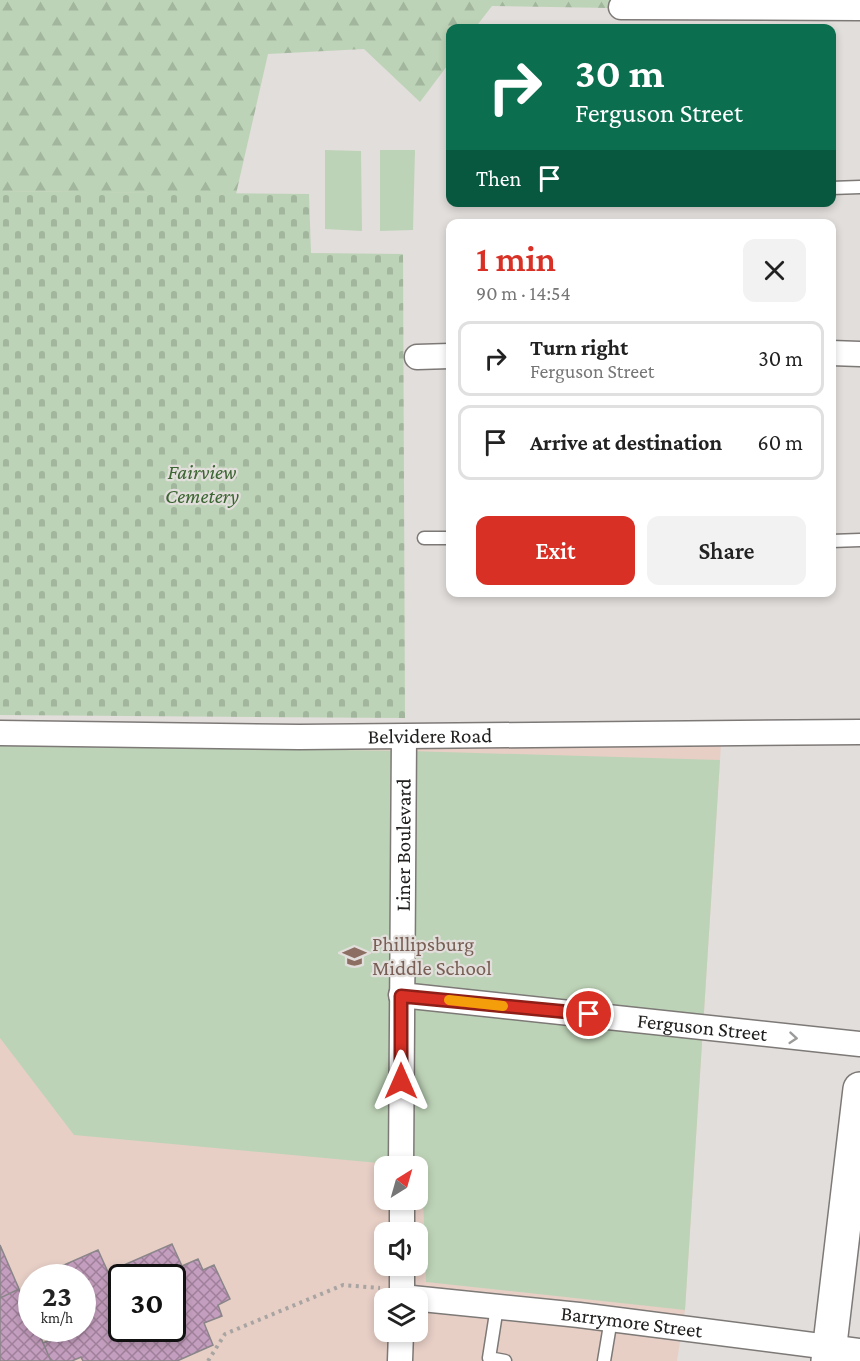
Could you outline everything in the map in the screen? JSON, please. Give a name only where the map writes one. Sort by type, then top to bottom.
[{"type":"main road","points":[[840,1353],[860,1089]]},
{"type":"street","points":[[621,7],[860,8]]},
{"type":"street","points":[[836,353],[860,354]]},
{"type":"street","points":[[417,357],[446,356]]},
{"type":"street","name":"Belvidere Road","points":[[0,733],[404,737],[860,732]]},
{"type":"street","name":"Liner Boulevard","points":[[401,1156],[404,737]]},
{"type":"street","name":"Ferguson Street","points":[[401,996],[860,1044]]},
{"type":"street","name":"Barrymore Street","points":[[428,1300],[611,1319],[840,1353]]},
{"type":"street","points":[[400,1361],[401,1342]]},
{"type":"lane","points":[[836,188],[860,187]]},
{"type":"lane","points":[[424,538],[446,538]]},
{"type":"lane","points":[[836,541],[860,540]]},
{"type":"lane","points":[[497,1307],[484,1359],[505,1361]]},
{"type":"lane","points":[[604,1361],[611,1319]]},
{"type":"path","points":[[208,1361],[225,1334],[343,1285],[380,1288]]},
{"type":"shaded area","name":"Phillipsburg Middle School","points":[[0,744],[721,745],[685,1310],[677,1361],[0,1361]]},
{"type":"green space","points":[[0,0],[609,0],[609,8],[492,6],[478,24],[446,24],[446,67],[420,102],[364,49],[268,54],[236,194],[0,191]]},
{"type":"green space","points":[[325,150],[361,151],[362,231],[325,229]]},
{"type":"green space","points":[[380,150],[415,150],[413,230],[380,231]]},
{"type":"green space","name":"Fairview Cemetery","points":[[0,191],[309,194],[311,253],[403,254],[405,718],[0,715]]},
{"type":"green space","name":"Phillipsburg Middle School","points":[[0,745],[409,751],[720,760],[685,1310],[426,1282],[428,1222],[424,1222],[423,1210],[428,1210],[428,1156],[374,1156],[374,1163],[74,1135],[0,1038]]},
{"type":"building","points":[[172,1244],[181,1264],[126,1264]]},
{"type":"building","points":[[0,1245],[18,1289],[0,1298]]},
{"type":"building","points":[[98,1250],[108,1272],[108,1342],[186,1342],[186,1264],[198,1259],[203,1270],[214,1265],[230,1299],[218,1305],[222,1316],[204,1323],[213,1345],[177,1361],[83,1361],[81,1357],[72,1361],[51,1361],[43,1343],[45,1342],[96,1342],[96,1264],[66,1264]]},
{"type":"building","points":[[18,1289],[18,1342],[43,1342],[51,1361],[0,1361],[0,1298]]},
{"type":"slow traffic","points":[[449,1000],[503,1006]]},
{"type":"place","name":"Phillipsburg Middle School","points":[[354,956]]},
{"type":"route","points":[[401,1081],[401,996],[589,1014]]}]
